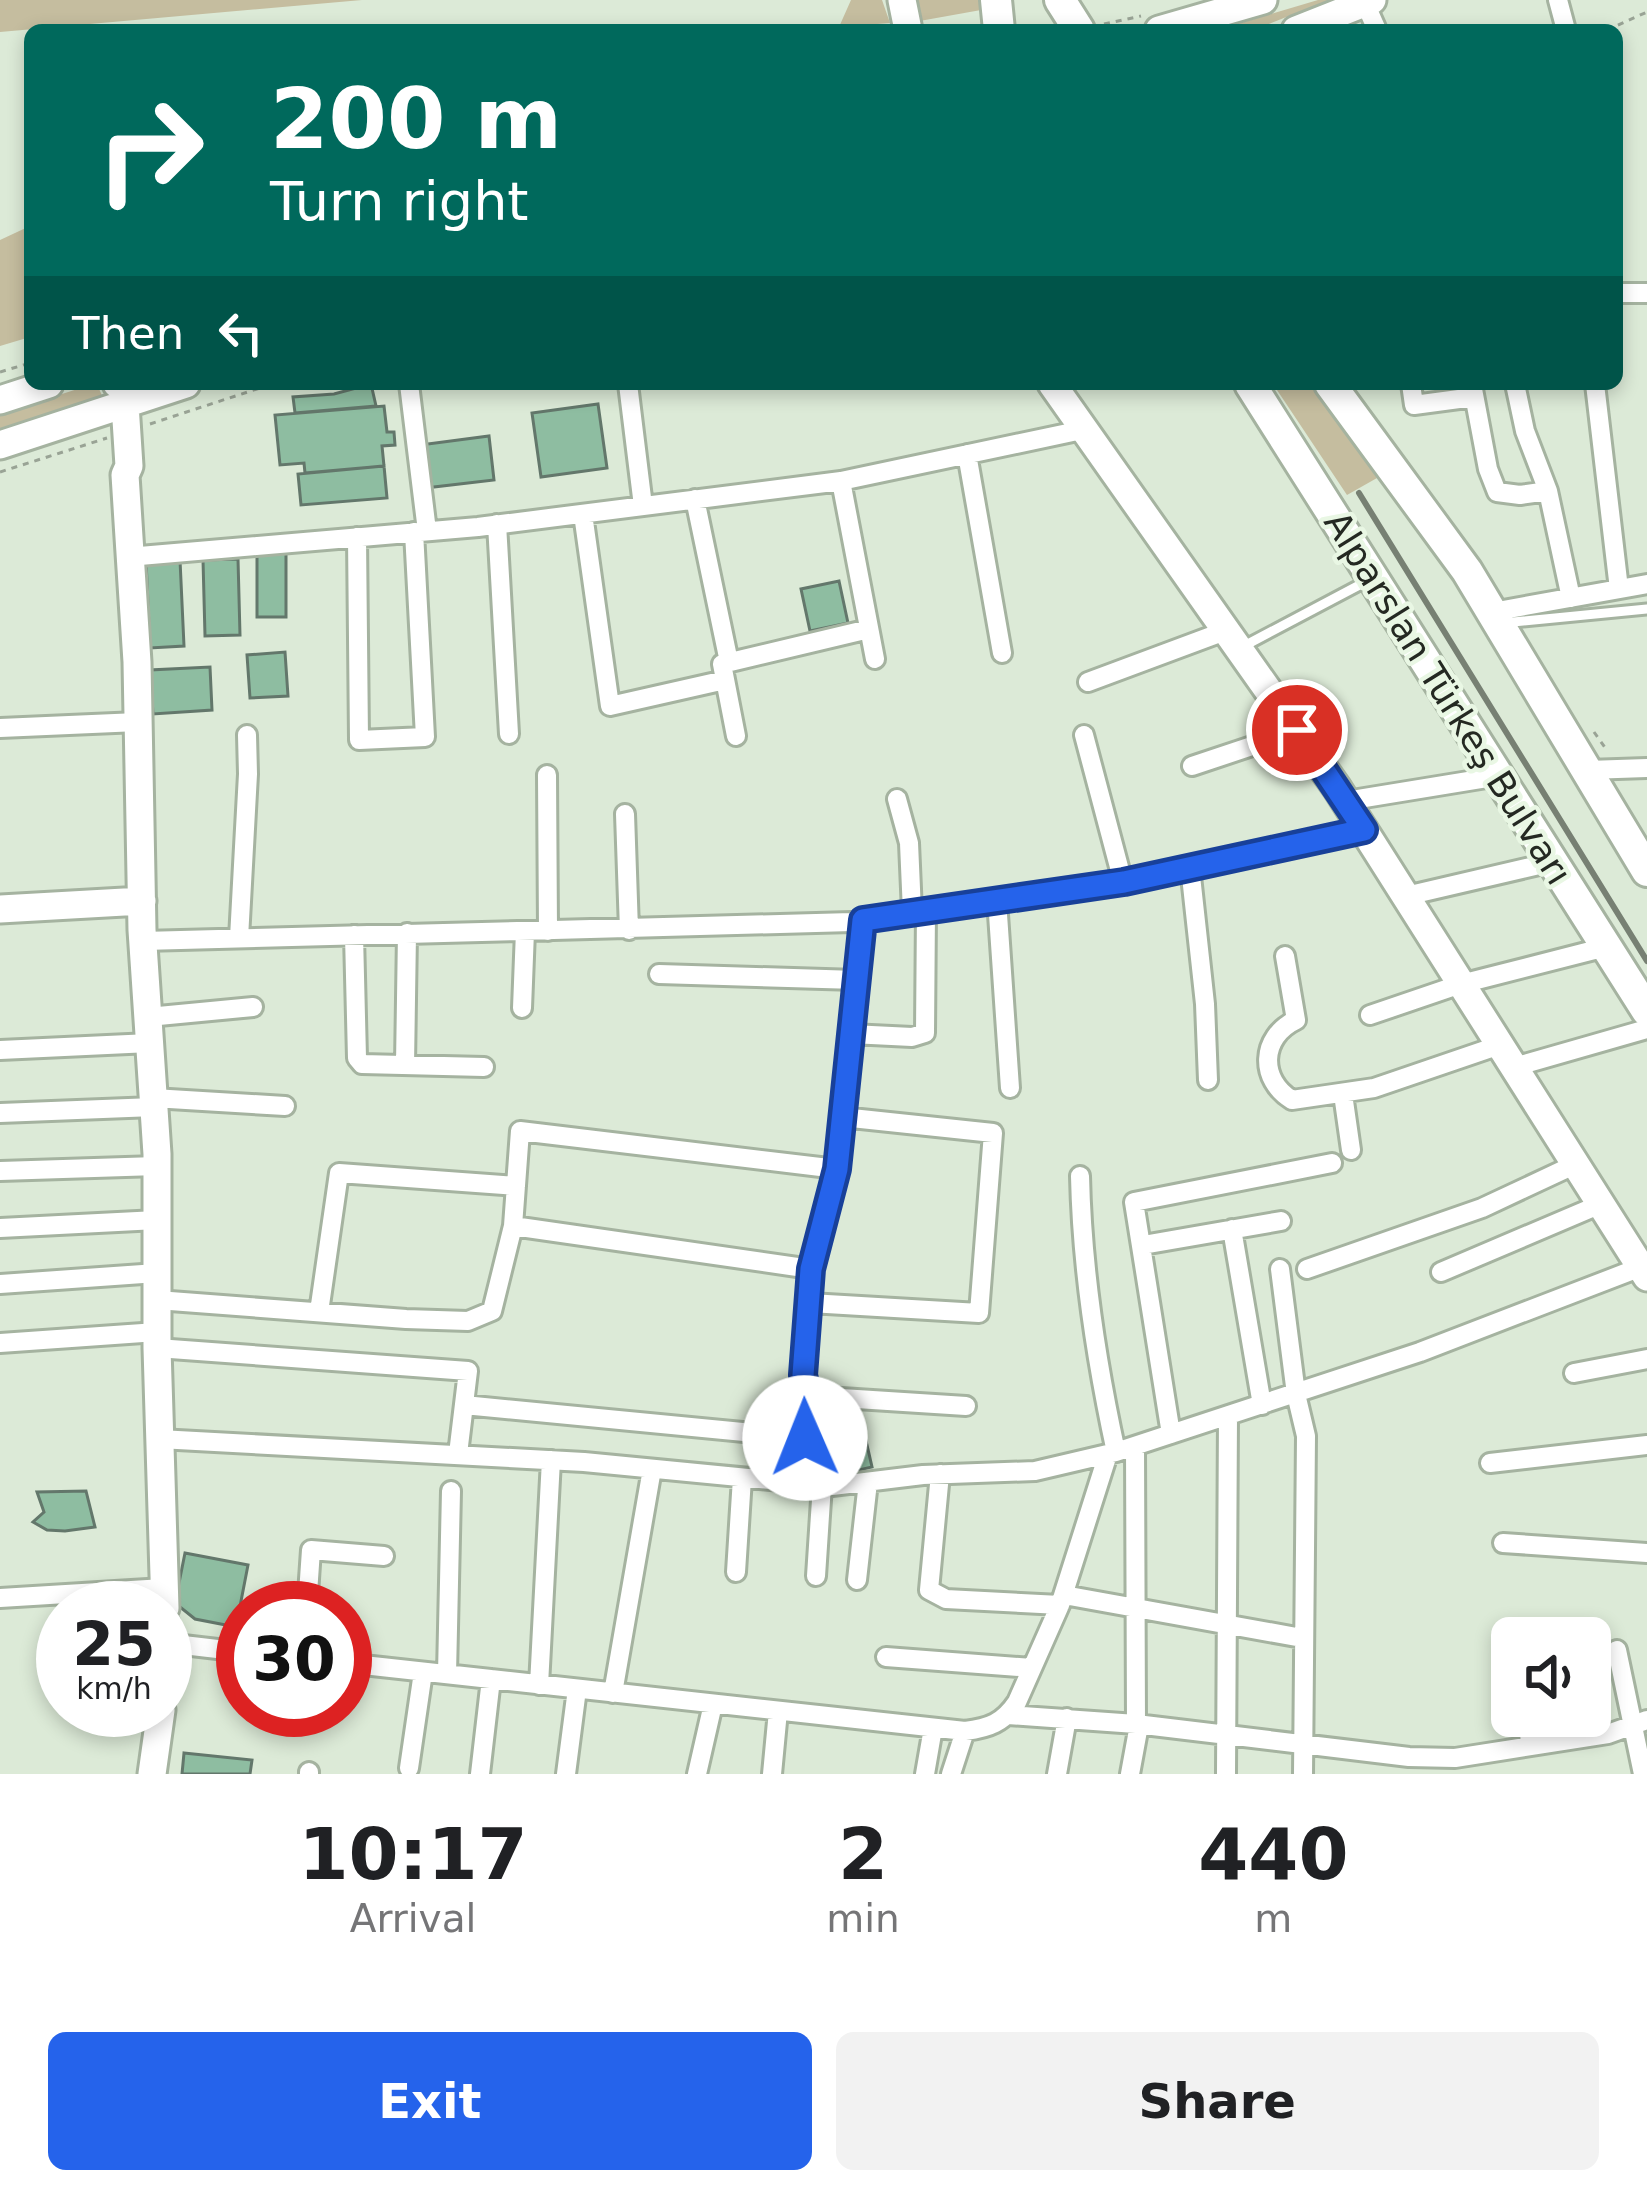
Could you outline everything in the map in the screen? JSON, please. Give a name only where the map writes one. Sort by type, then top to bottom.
[{"type":"main road","name":"Alparslan Türkeş Bulvarı","points":[[1254,390],[1647,1011]]},
{"type":"main road","name":"Alparslan Türkeş Bulvarı","points":[[1334,390],[1467,571],[1646,867]]},
{"type":"street","points":[[1180,24],[1263,0]]},
{"type":"street","points":[[1311,24],[1369,1]]},
{"type":"street","points":[[0,445],[78,419],[120,393],[167,390]]},
{"type":"street","points":[[357,537],[359,740],[425,737],[421,532],[410,390]]},
{"type":"street","points":[[629,390],[643,506]]},
{"type":"street","points":[[159,1439],[551,1460],[822,1485],[1035,1471],[1120,1451],[1296,1394],[1644,1272],[1346,801],[1056,390]]},
{"type":"street","points":[[1412,390],[1414,405],[1473,390],[1497,492],[1548,491]]},
{"type":"street","points":[[1516,390],[1548,491],[1571,598]]},
{"type":"street","points":[[1596,390],[1619,589]]},
{"type":"street","points":[[120,393],[157,1166],[163,1581]]},
{"type":"street","points":[[123,441],[155,394]]},
{"type":"street","points":[[78,419],[102,425],[123,441]]},
{"type":"street","points":[[128,557],[497,524],[841,481],[1082,430]]},
{"type":"street","points":[[967,454],[1002,653]]},
{"type":"street","points":[[841,481],[875,659]]},
{"type":"street","points":[[695,500],[736,736]]},
{"type":"street","points":[[583,514],[610,706],[869,629]]},
{"type":"street","points":[[497,524],[509,734]]},
{"type":"street","points":[[1495,618],[1647,584]]},
{"type":"street","points":[[1088,682],[1232,640]]},
{"type":"street","points":[[0,728],[139,722]]},
{"type":"street","points":[[1192,766],[1297,730]]},
{"type":"street","points":[[239,938],[247,735]]},
{"type":"street","points":[[1084,735],[1124,882]]},
{"type":"street","points":[[1588,770],[1647,768]]},
{"type":"street","points":[[547,775],[548,931]]},
{"type":"street","points":[[1346,801],[1499,776]]},
{"type":"street","points":[[851,1034],[912,1037],[925,1033],[919,912],[909,843],[896,800]]},
{"type":"street","points":[[625,814],[629,930]]},
{"type":"street","points":[[143,941],[863,920],[1124,882],[1364,830]]},
{"type":"street","points":[[1406,896],[1552,862]]},
{"type":"street","points":[[1190,867],[1208,1080]]},
{"type":"street","points":[[998,900],[1010,1088]]},
{"type":"street","points":[[0,909],[142,902]]},
{"type":"street","points":[[464,1405],[805,1438],[810,1396],[803,1375],[811,1269],[837,1169],[863,920]]},
{"type":"street","points":[[522,1008],[525,932]]},
{"type":"street","points":[[405,1065],[407,933]]},
{"type":"street","points":[[354,935],[357,1058],[362,1064],[484,1067]]},
{"type":"street","points":[[1370,1015],[1461,984],[1606,947]]},
{"type":"street","points":[[1285,956],[1296,1020],[1268,1045],[1274,1087],[1298,1102],[1647,1029]]},
{"type":"street","points":[[659,974],[857,980]]},
{"type":"street","points":[[0,1050],[149,1030],[253,1006]]},
{"type":"street","points":[[1343,1094],[1351,1150]]},
{"type":"street","points":[[0,1113],[154,1103],[285,1106]]},
{"type":"street","points":[[809,1303],[980,1313],[993,1133],[842,1117]]},
{"type":"street","points":[[0,1284],[157,1287],[319,1312],[468,1321],[492,1311],[513,1226],[520,1131],[837,1169]]},
{"type":"street","points":[[1171,1434],[1134,1202],[1332,1163]]},
{"type":"street","points":[[1307,1269],[1482,1208],[1576,1165]]},
{"type":"street","points":[[0,1171],[157,1166]]},
{"type":"street","points":[[319,1312],[339,1173],[516,1186]]},
{"type":"street","points":[[1080,1175],[1093,1346],[1120,1451],[1136,1609],[1137,1725],[1130,1774]]},
{"type":"street","points":[[1441,1272],[1601,1204]]},
{"type":"street","points":[[0,1228],[157,1220]]},
{"type":"street","points":[[1143,1245],[1281,1221]]},
{"type":"street","points":[[513,1226],[811,1269]]},
{"type":"street","points":[[1232,1228],[1262,1405]]},
{"type":"street","points":[[1280,1269],[1306,1436],[1303,1774]]},
{"type":"street","points":[[0,1343],[157,1340],[469,1371],[458,1454]]},
{"type":"street","points":[[1574,1373],[1647,1359]]},
{"type":"street","points":[[810,1396],[966,1406]]},
{"type":"street","points":[[1226,1774],[1228,1416]]},
{"type":"street","points":[[1490,1463],[1647,1445]]},
{"type":"street","points":[[372,1666],[933,1728],[990,1727],[1008,1714],[1032,1668],[1120,1451]]},
{"type":"street","points":[[539,1685],[551,1460]]},
{"type":"street","points":[[613,1693],[652,1469]]},
{"type":"street","points":[[940,1474],[929,1590],[946,1599],[1062,1600],[1225,1622],[1302,1638]]},
{"type":"street","points":[[736,1571],[742,1478]]},
{"type":"street","points":[[857,1580],[868,1482]]},
{"type":"street","points":[[816,1576],[822,1485]]},
{"type":"street","points":[[447,1675],[451,1491]]},
{"type":"street","points":[[1503,1543],[1647,1553]]},
{"type":"street","points":[[309,1581],[311,1550],[384,1556]]},
{"type":"street","points":[[0,1598],[36,1598]]},
{"type":"street","points":[[1617,1650],[1641,1722],[1643,1774]]},
{"type":"street","points":[[886,1658],[1032,1668]]},
{"type":"street","points":[[410,1768],[423,1672]]},
{"type":"street","points":[[480,1774],[490,1679]]},
{"type":"street","points":[[566,1774],[577,1689]]},
{"type":"street","points":[[698,1774],[712,1704]]},
{"type":"street","points":[[773,1774],[778,1711]]},
{"type":"street","points":[[1008,1714],[1137,1725],[1420,1765],[1608,1734],[1641,1722]]},
{"type":"street","points":[[1057,1774],[1067,1718]]},
{"type":"street","points":[[925,1774],[933,1728]]},
{"type":"street","points":[[951,1774],[965,1731]]},
{"type":"street","points":[[161,1737],[161,1768]]},
{"type":"street","points":[[1529,1737],[1529,1746]]},
{"type":"lane","points":[[1232,640],[1371,578]]},
{"type":"lane","points":[[1495,618],[1647,610]]},
{"type":"path","points":[[1620,24],[1647,11]]},
{"type":"shaded area","points":[[0,0],[362,0],[90,24],[24,24],[24,30],[0,32]]},
{"type":"shaded area","points":[[851,0],[882,0],[890,23],[877,24],[840,24]]},
{"type":"shaded area","points":[[910,0],[981,0],[981,10],[914,22]]},
{"type":"shaded area","points":[[1318,0],[1329,0],[1269,24],[1237,24]]},
{"type":"shaded area","points":[[24,229],[24,339],[0,346],[0,240]]},
{"type":"shaded area","points":[[74,390],[100,390],[103,398],[0,431],[0,414]]},
{"type":"shaded area","points":[[1277,390],[1321,390],[1377,478],[1347,495]]},
{"type":"building","points":[[372,390],[376,406],[295,413],[293,397]]},
{"type":"building","points":[[598,404],[607,468],[541,477],[532,413]]},
{"type":"building","points":[[384,406],[387,432],[394,432],[395,445],[382,446],[384,466],[305,473],[304,463],[280,465],[275,415]]},
{"type":"building","points":[[489,436],[494,480],[425,488],[420,445]]},
{"type":"building","points":[[384,466],[387,498],[301,505],[298,474]]},
{"type":"building","points":[[257,553],[286,553],[286,617],[257,617]]},
{"type":"building","points":[[238,559],[240,635],[205,636],[203,560]]},
{"type":"building","points":[[180,560],[184,646],[150,648],[146,561]]},
{"type":"building","points":[[839,581],[848,623],[810,631],[801,589]]},
{"type":"building","points":[[285,652],[288,696],[250,698],[247,655]]},
{"type":"building","points":[[210,667],[212,710],[153,714],[150,670]]},
{"type":"building","points":[[859,1410],[872,1467],[834,1476],[821,1418]]},
{"type":"building","points":[[86,1491],[95,1527],[47,1530],[33,1522],[44,1512],[37,1492]]},
{"type":"building","points":[[185,1553],[248,1565],[245,1581],[216,1581],[216,1623],[192,1617],[192,1581],[179,1581]]},
{"type":"building","points":[[184,1753],[252,1760],[250,1774],[182,1774]]},
{"type":"railway","points":[[1359,493],[1647,961]]},
{"type":"route","points":[[805,1438],[811,1412],[803,1375],[811,1269],[837,1169],[863,920],[1124,882],[1364,830],[1297,730]]}]
